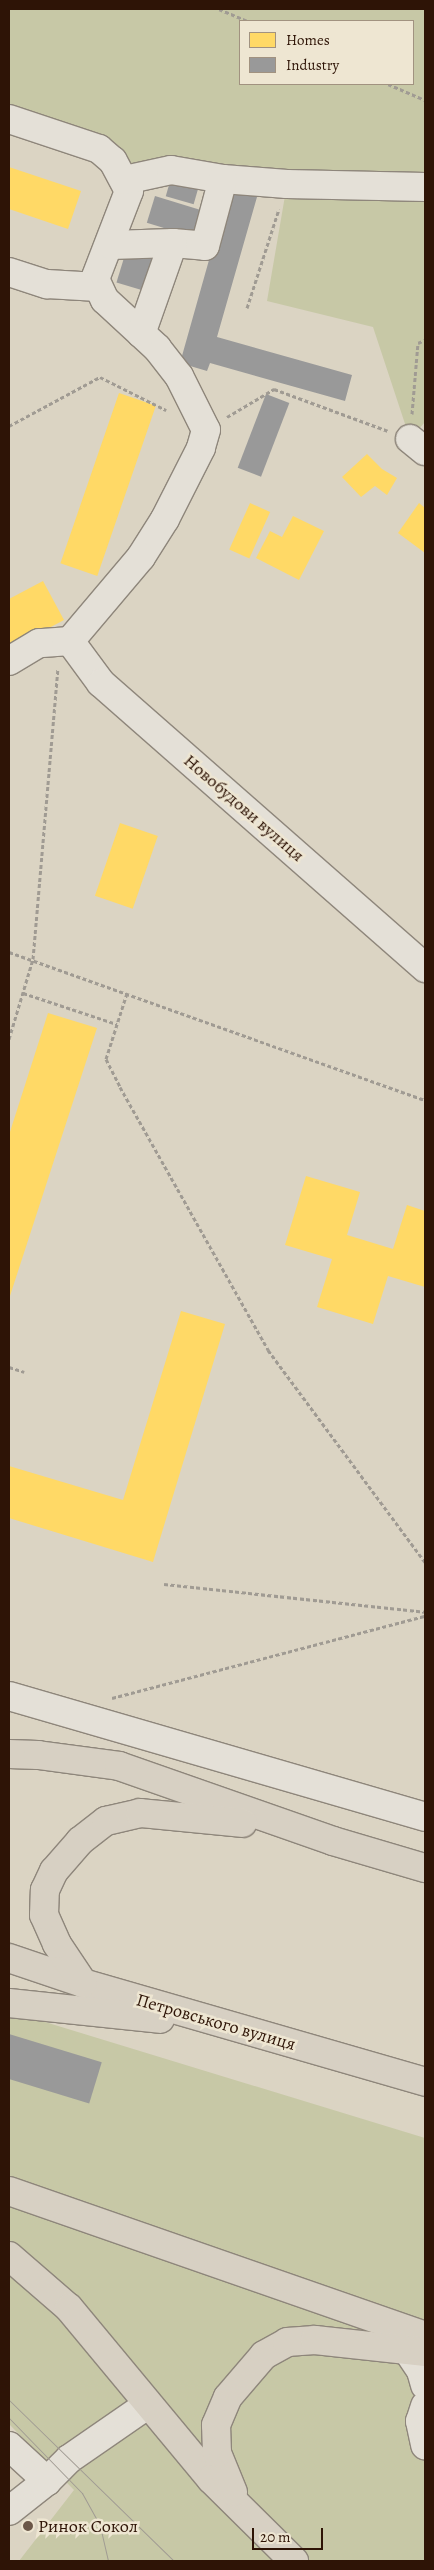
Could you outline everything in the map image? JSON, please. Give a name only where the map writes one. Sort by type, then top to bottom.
[{"type":"main road","points":[[9,1754],[38,1755],[119,1766],[333,1841],[425,1868]]},
{"type":"main road","points":[[83,1983],[58,1944],[44,1915],[45,1890],[54,1871],[80,1841],[106,1822],[140,1813],[218,1818],[333,1841]]},
{"type":"main road","name":"Петровського вулиця","points":[[9,1958],[83,1983],[425,2082]]},
{"type":"main road","points":[[9,2003],[244,2030]]},
{"type":"main road","points":[[9,2191],[419,2346]]},
{"type":"main road","points":[[9,2256],[69,2308],[147,2405],[241,2512],[294,2561]]},
{"type":"main road","points":[[241,2512],[217,2453],[216,2425],[228,2397],[264,2355],[287,2342],[315,2340],[419,2346]]},
{"type":"street","points":[[9,119],[99,149],[113,161],[125,180],[129,191],[111,245],[95,279],[105,300],[157,348],[179,376],[206,430],[201,448],[165,519],[140,557],[65,641],[39,643],[9,661]]},
{"type":"street","points":[[125,180],[171,170],[223,179],[287,184],[425,186]]},
{"type":"street","points":[[111,245],[173,243],[205,246],[223,179]]},
{"type":"street","points":[[141,334],[173,243]]},
{"type":"street","points":[[9,272],[47,284],[98,287]]},
{"type":"street","name":"Новобудови вулиця","points":[[65,641],[101,683],[425,968]]},
{"type":"street","points":[[9,1696],[425,1817]]},
{"type":"street","points":[[419,2346],[421,2371],[425,2385]]},
{"type":"street","points":[[9,2512],[69,2459],[147,2405]]},
{"type":"street","points":[[425,2406],[420,2421],[425,2445]]},
{"type":"street","points":[[9,2446],[46,2481]]},
{"type":"path","points":[[219,9],[245,20]]},
{"type":"path","points":[[390,85],[425,100]]},
{"type":"path","points":[[247,308],[287,184]]},
{"type":"path","points":[[206,430],[274,388],[418,445],[418,343],[425,340]]},
{"type":"path","points":[[9,426],[100,377],[170,412]]},
{"type":"path","points":[[9,1039],[33,959],[65,641]]},
{"type":"path","points":[[9,952],[425,1100]]},
{"type":"path","points":[[23,993],[117,1024]]},
{"type":"path","points":[[127,993],[106,1059],[263,1342],[425,1562]]},
{"type":"path","points":[[9,1367],[24,1372]]},
{"type":"path","points":[[164,1584],[425,1612]]},
{"type":"path","points":[[110,1698],[425,1616]]},
{"type":"green space","points":[[9,9],[425,9],[425,422],[410,439],[373,327],[267,301],[287,184],[125,180],[113,161],[9,119]]},
{"type":"green space","points":[[9,2011],[425,2138],[425,2561],[19,2561],[74,2490],[9,2424]]},
{"type":"building: Homes","points":[[9,167],[81,191],[68,229],[9,209]]},
{"type":"building: Homes","points":[[119,393],[156,406],[97,576],[60,563]]},
{"type":"building: Homes","points":[[367,454],[382,469],[397,478],[387,495],[375,486],[361,497],[342,477]]},
{"type":"building: Homes","points":[[250,503],[270,512],[249,559],[229,550]]},
{"type":"building: Homes","points":[[419,503],[425,508],[425,553],[398,533]]},
{"type":"building: Homes","points":[[293,516],[324,531],[299,580],[256,558],[270,531],[282,537]]},
{"type":"building: Homes","points":[[43,581],[64,620],[9,649],[9,599]]},
{"type":"building: Homes","points":[[120,823],[158,836],[133,909],[95,896]]},
{"type":"building: Homes","points":[[48,1013],[97,1028],[9,1299],[9,1135]]},
{"type":"building: Homes","points":[[306,1176],[360,1192],[347,1235],[393,1249],[407,1205],[425,1211],[425,1287],[388,1276],[373,1324],[317,1307],[332,1259],[285,1245]]},
{"type":"building: Homes","points":[[181,1311],[225,1324],[153,1562],[9,1518],[9,1466],[123,1500]]},
{"type":"building: Industry","points":[[171,178],[199,186],[194,204],[166,196]]},
{"type":"building: Industry","points":[[229,189],[257,197],[217,337],[352,375],[345,401],[210,363],[207,371],[180,363]]},
{"type":"building: Industry","points":[[155,196],[205,211],[197,238],[147,223]]},
{"type":"building: Industry","points":[[127,248],[154,256],[143,291],[116,282]]},
{"type":"building: Industry","points":[[266,394],[289,403],[261,477],[238,468]]},
{"type":"building: Industry","points":[[9,2034],[102,2062],[89,2103],[9,2079]]},
{"type":"tram line","points":[[9,2400],[174,2561]]},
{"type":"tram line","points":[[9,2418],[82,2493],[100,2526],[108,2561]]},
{"type":"place","name":"Ринок Сокол","points":[[28,2526]]}]
